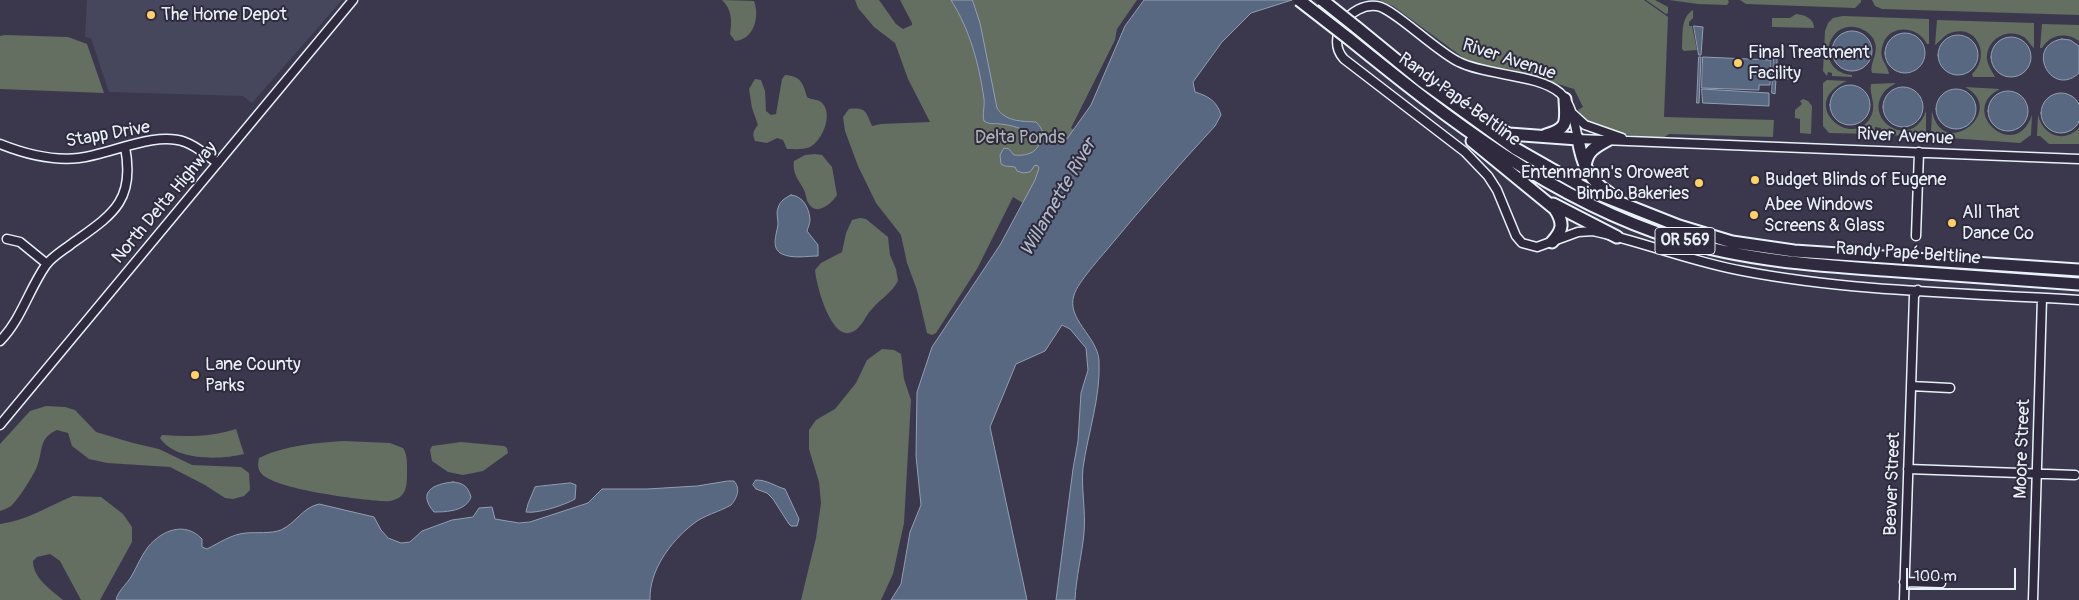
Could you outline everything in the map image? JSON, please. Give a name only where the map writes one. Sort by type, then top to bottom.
[{"type":"highway","name":"Randy Papé Beltline","points":[[1299,0],[1446,116],[1524,168],[1588,204],[1676,238],[1730,252],[1784,261],[2079,284]]},
{"type":"highway","name":"Randy Papé Beltline","points":[[1322,0],[1422,81],[1516,149],[1588,190],[1679,226],[1732,242],[1794,250],[2079,270]]},
{"type":"highway","points":[[1388,53],[1500,131],[1508,134],[1578,139],[1589,175],[1599,187],[1638,211]]},
{"type":"highway","points":[[1540,137],[1559,131],[1564,126],[1566,121],[1565,99]]},
{"type":"highway","points":[[1446,116],[1476,145],[1554,209],[1562,220],[1561,229],[1552,242]]},
{"type":"highway","points":[[1585,166],[1586,157],[1592,150],[1608,140]]},
{"type":"highway","points":[[1540,198],[1617,236]]},
{"type":"street","name":"North Delta Highway","points":[[0,425],[353,0]]},
{"type":"street","name":"River Avenue","points":[[2079,159],[1578,139],[1572,113],[1562,94],[1546,85],[1481,70],[1459,62],[1440,52],[1382,7],[1369,6],[1356,10],[1350,14],[1337,36],[1336,48],[1344,59],[1478,164],[1497,190],[1516,236],[1522,243],[1537,247],[1582,232],[1593,231],[1617,236],[1682,257],[1743,272],[1842,285],[2079,300]]},
{"type":"street","points":[[1572,113],[1585,125],[1634,141]]},
{"type":"street","name":"Stapp Drive","points":[[0,144],[33,155],[55,158],[78,158],[162,140],[180,141],[190,144],[218,164]]},
{"type":"street","points":[[0,341],[10,329],[47,264],[106,219],[117,206],[128,180],[125,147]]},
{"type":"street","points":[[1916,236],[1919,152]]},
{"type":"street","points":[[7,239],[20,242],[47,264]]},
{"type":"street","name":"Beaver Street","points":[[1904,600],[1914,296],[1918,290]]},
{"type":"street","name":"Moore Street","points":[[2033,600],[2042,298]]},
{"type":"street","points":[[1911,386],[1950,388]]},
{"type":"street","points":[[1908,469],[2075,475]]},
{"type":"street","points":[[1904,582],[1941,583]]},
{"type":"shaded area","points":[[87,0],[342,0],[252,103],[243,96],[109,92],[91,38],[85,37]]},
{"type":"green space","points":[[722,0],[754,1],[756,20],[751,32],[742,40],[735,41],[730,34],[731,16]]},
{"type":"green space","name":"Delta Ponds","points":[[855,0],[879,0],[896,24],[903,29],[912,25],[912,23],[900,0],[1137,0],[1117,29],[1115,40],[1071,128],[1074,130],[1023,203],[1013,197],[977,269],[936,333],[932,335],[927,333],[901,235],[876,203],[858,166],[845,131],[843,117],[849,109],[859,109],[865,111],[872,126],[930,122],[908,79],[895,43],[874,27],[858,8]]},
{"type":"green space","points":[[1379,0],[1644,0],[1668,17],[1664,117],[1774,120],[1773,137],[1669,134],[1663,138],[1629,135],[1603,129],[1584,118],[1578,110],[1583,107],[1574,89],[1510,69],[1489,67],[1465,59],[1393,6]]},
{"type":"green space","points":[[1646,0],[1655,0],[1668,7],[1668,13],[1666,14]]},
{"type":"green space","points":[[1669,0],[1728,0],[1729,2],[1727,5]]},
{"type":"green space","points":[[1740,0],[1861,0],[1861,2],[1855,8],[1746,4]]},
{"type":"green space","points":[[1872,0],[2079,0],[2079,15],[1882,9],[1875,6]]},
{"type":"green space","points":[[1693,10],[1693,18],[1689,22],[1689,26],[1692,26],[1697,50],[1684,51],[1682,49],[1682,33],[1684,22]]},
{"type":"green space","points":[[1796,14],[1808,18],[1814,25],[1814,28],[1772,27],[1772,18],[1790,18]]},
{"type":"green space","points":[[1843,16],[1929,19],[1929,44],[1922,37],[1909,30],[1902,29],[1889,34],[1881,52],[1889,74],[1872,73],[1871,69],[1876,49],[1874,40],[1870,34],[1859,28],[1848,27],[1839,31],[1832,38],[1829,56],[1832,65],[1840,72],[1852,75],[1852,77],[1832,76],[1832,73],[1828,72],[1827,76],[1823,71],[1825,31],[1828,23],[1833,18]]},
{"type":"green space","points":[[1937,20],[2034,23],[2034,48],[2024,37],[2011,33],[2005,34],[1994,41],[1988,52],[1987,59],[1995,77],[1973,77],[1972,74],[1980,60],[1981,52],[1975,38],[1963,31],[1954,32],[1946,35],[1935,45]]},
{"type":"green space","points":[[2042,24],[2079,25],[2079,41],[2069,36],[2059,36],[2054,37],[2040,48]]},
{"type":"green space","points":[[0,36],[68,37],[87,44],[104,93],[0,89]]},
{"type":"green space","points":[[785,75],[798,79],[807,97],[820,101],[827,113],[823,133],[815,144],[808,148],[787,149],[783,140],[777,138],[767,143],[755,141],[754,139],[755,129],[758,125],[752,108],[749,89],[755,79],[761,80],[765,91],[766,111],[771,115],[776,114],[782,79]]},
{"type":"green space","points":[[1827,80],[1847,81],[1832,91],[1826,101],[1827,112],[1834,121],[1843,127],[1854,129],[1864,125],[1872,114],[1871,84],[1896,83],[1884,92],[1879,103],[1879,113],[1891,127],[1901,130],[1910,129],[1919,123],[1926,111],[1926,132],[1922,132],[1917,136],[1881,135],[1881,128],[1875,127],[1875,134],[1829,133],[1823,126],[1823,83]]},
{"type":"green space","points":[[1965,87],[2000,89],[1988,98],[1984,109],[1987,119],[1994,128],[2003,134],[2014,135],[2024,129],[2032,115],[2031,135],[2020,143],[1935,137],[1931,133],[1932,111],[1938,126],[1948,132],[1958,132],[1969,127],[1977,119],[1980,108],[1977,97]]},
{"type":"green space","points":[[1803,99],[1812,106],[1811,134],[1800,133],[1800,119],[1795,118],[1795,110],[1802,104],[1800,101]]},
{"type":"green space","points":[[2038,115],[2044,128],[2054,135],[2067,136],[2079,128],[2079,144],[2049,144],[2040,136],[2037,136]]},
{"type":"green space","points":[[805,155],[822,155],[832,167],[837,195],[820,209],[812,208],[808,202],[795,173],[794,165],[794,161]]},
{"type":"green space","points":[[866,219],[888,237],[890,255],[896,269],[898,281],[892,290],[875,305],[858,328],[852,332],[844,333],[831,320],[826,310],[818,287],[815,270],[821,263],[842,252],[846,233],[852,220]]},
{"type":"green space","points":[[882,349],[894,350],[901,354],[904,379],[911,400],[904,523],[893,574],[881,600],[801,600],[816,538],[821,503],[819,482],[809,449],[809,430],[816,420],[835,409],[856,383],[867,360]]},
{"type":"green space","points":[[46,406],[65,407],[75,410],[96,432],[159,449],[192,465],[241,467],[249,473],[250,490],[244,496],[233,499],[225,498],[205,485],[170,467],[107,463],[89,459],[72,446],[68,433],[57,430],[46,438],[36,469],[21,494],[11,506],[0,511],[0,444],[30,411]]},
{"type":"green space","points":[[236,429],[244,454],[234,456],[211,458],[187,455],[167,446],[160,438],[162,435],[199,436],[218,434]]},
{"type":"green space","points":[[344,441],[390,443],[403,448],[406,457],[407,480],[403,494],[395,500],[385,501],[318,493],[268,479],[259,469],[259,458],[279,450],[311,444]]},
{"type":"green space","points":[[461,442],[504,446],[507,448],[508,453],[483,471],[463,475],[448,472],[432,461],[430,450],[432,446]]},
{"type":"green space","points":[[73,496],[101,497],[123,514],[132,527],[132,542],[100,600],[81,600],[60,561],[50,554],[37,557],[33,561],[34,567],[43,583],[63,600],[0,600],[0,524],[19,520]]},
{"type":"water","name":"Willamette River","points":[[951,0],[972,0],[973,2],[980,23],[997,108],[1009,118],[1019,121],[1036,122],[1047,140],[1064,143],[1091,105],[1125,26],[1144,0],[1292,0],[1251,13],[1222,42],[1193,82],[1195,92],[1211,100],[1219,110],[1221,115],[1215,126],[1096,263],[1080,283],[1074,295],[1074,312],[1093,343],[1099,360],[1096,401],[1083,468],[1084,533],[1075,600],[1056,600],[1078,441],[1081,393],[1088,370],[1086,348],[1070,329],[1062,325],[1045,351],[1016,364],[990,427],[1027,600],[891,600],[901,584],[910,532],[921,505],[916,456],[917,392],[932,347],[1000,245],[1035,180],[1039,168],[1035,165],[1030,172],[1023,173],[1017,171],[1015,167],[1001,164],[1000,155],[1004,148],[1009,149],[1014,155],[1022,155],[1029,154],[1039,144],[1028,132],[1011,126],[984,121],[984,99],[976,60],[958,11]]},
{"type":"water","points":[[1694,26],[1703,27],[1701,55],[1699,55]]},
{"type":"water","points":[[1856,31],[1863,34],[1869,40],[1872,51],[1871,59],[1863,68],[1856,71],[1848,71],[1841,68],[1833,59],[1832,47],[1835,40],[1844,32]]},
{"type":"water","points":[[1909,33],[1916,36],[1922,42],[1925,53],[1924,61],[1916,70],[1909,73],[1901,73],[1894,70],[1886,61],[1885,49],[1888,42],[1897,34]]},
{"type":"water","points":[[1962,35],[1969,38],[1975,44],[1978,55],[1977,63],[1969,72],[1962,75],[1954,75],[1947,72],[1939,63],[1938,51],[1941,44],[1950,36]]},
{"type":"water","points":[[2015,37],[2022,40],[2028,46],[2031,57],[2030,65],[2022,74],[2015,77],[2007,77],[2000,74],[1992,65],[1991,53],[1994,46],[2003,38]]},
{"type":"water","points":[[2062,39],[2070,40],[2079,46],[2079,73],[2069,79],[2059,80],[2051,75],[2043,59],[2045,50],[2051,43]]},
{"type":"water","points":[[1774,55],[1777,55],[1777,71],[1789,72],[1789,79],[1776,79],[1775,94],[1772,93]]},
{"type":"water","points":[[1699,57],[1701,57],[1699,103],[1697,103]]},
{"type":"water","points":[[1703,57],[1771,60],[1770,85],[1759,85],[1759,90],[1702,88]]},
{"type":"water","points":[[1854,85],[1861,88],[1867,94],[1870,105],[1869,113],[1861,122],[1854,125],[1846,125],[1839,122],[1831,113],[1830,101],[1833,94],[1842,86]]},
{"type":"water","points":[[1907,87],[1914,90],[1920,96],[1923,107],[1922,115],[1914,124],[1907,127],[1899,127],[1892,124],[1884,115],[1883,103],[1886,96],[1895,88]]},
{"type":"water","points":[[1702,89],[1769,93],[1769,106],[1703,103]]},
{"type":"water","points":[[1960,89],[1967,92],[1973,98],[1976,109],[1975,117],[1967,126],[1960,129],[1952,129],[1945,126],[1937,117],[1936,105],[1939,98],[1948,90]]},
{"type":"water","points":[[2012,91],[2019,94],[2025,100],[2028,111],[2027,119],[2019,128],[2012,131],[2004,131],[1997,128],[1989,119],[1988,107],[1991,100],[2000,92]]},
{"type":"water","points":[[2065,93],[2072,96],[2078,102],[2081,113],[2080,121],[2072,130],[2065,133],[2057,133],[2050,130],[2042,121],[2041,109],[2044,102],[2053,94]]},
{"type":"water","points":[[791,195],[802,200],[807,207],[810,219],[807,231],[818,245],[818,256],[791,256],[782,254],[776,248],[777,210],[781,202]]},
{"type":"water","points":[[756,480],[768,482],[785,489],[799,519],[797,526],[789,524],[767,493],[756,489],[753,485]]},
{"type":"water","points":[[734,481],[737,487],[737,493],[733,502],[731,505],[697,521],[676,539],[657,568],[653,578],[650,600],[116,600],[148,547],[160,536],[174,530],[188,530],[195,533],[202,539],[202,547],[207,549],[236,535],[281,530],[291,524],[303,512],[319,504],[374,517],[388,538],[401,543],[410,542],[422,531],[452,520],[473,517],[479,508],[492,507],[495,519],[519,523],[530,522],[588,503],[602,489],[697,486]]},
{"type":"water","points":[[453,482],[460,483],[467,488],[471,497],[469,502],[456,510],[434,512],[429,505],[427,494],[434,487]]},
{"type":"water","points":[[571,483],[576,485],[575,499],[537,512],[526,512],[535,487]]},
{"type":"place","name":"The Home Depot","points":[[151,15]]},
{"type":"place","name":"Final Treatment Facility","points":[[1738,63]]},
{"type":"place","name":"Budget Blinds of Eugene","points":[[1755,180]]},
{"type":"place","name":"Entenmann's Oroweat Bimbo Bakeries","points":[[1699,183]]},
{"type":"place","name":"Abee Windows Screens & Glass","points":[[1754,215]]},
{"type":"place","name":"All That Dance Co","points":[[1952,223]]},
{"type":"place","name":"Lane County Parks","points":[[195,375]]}]
